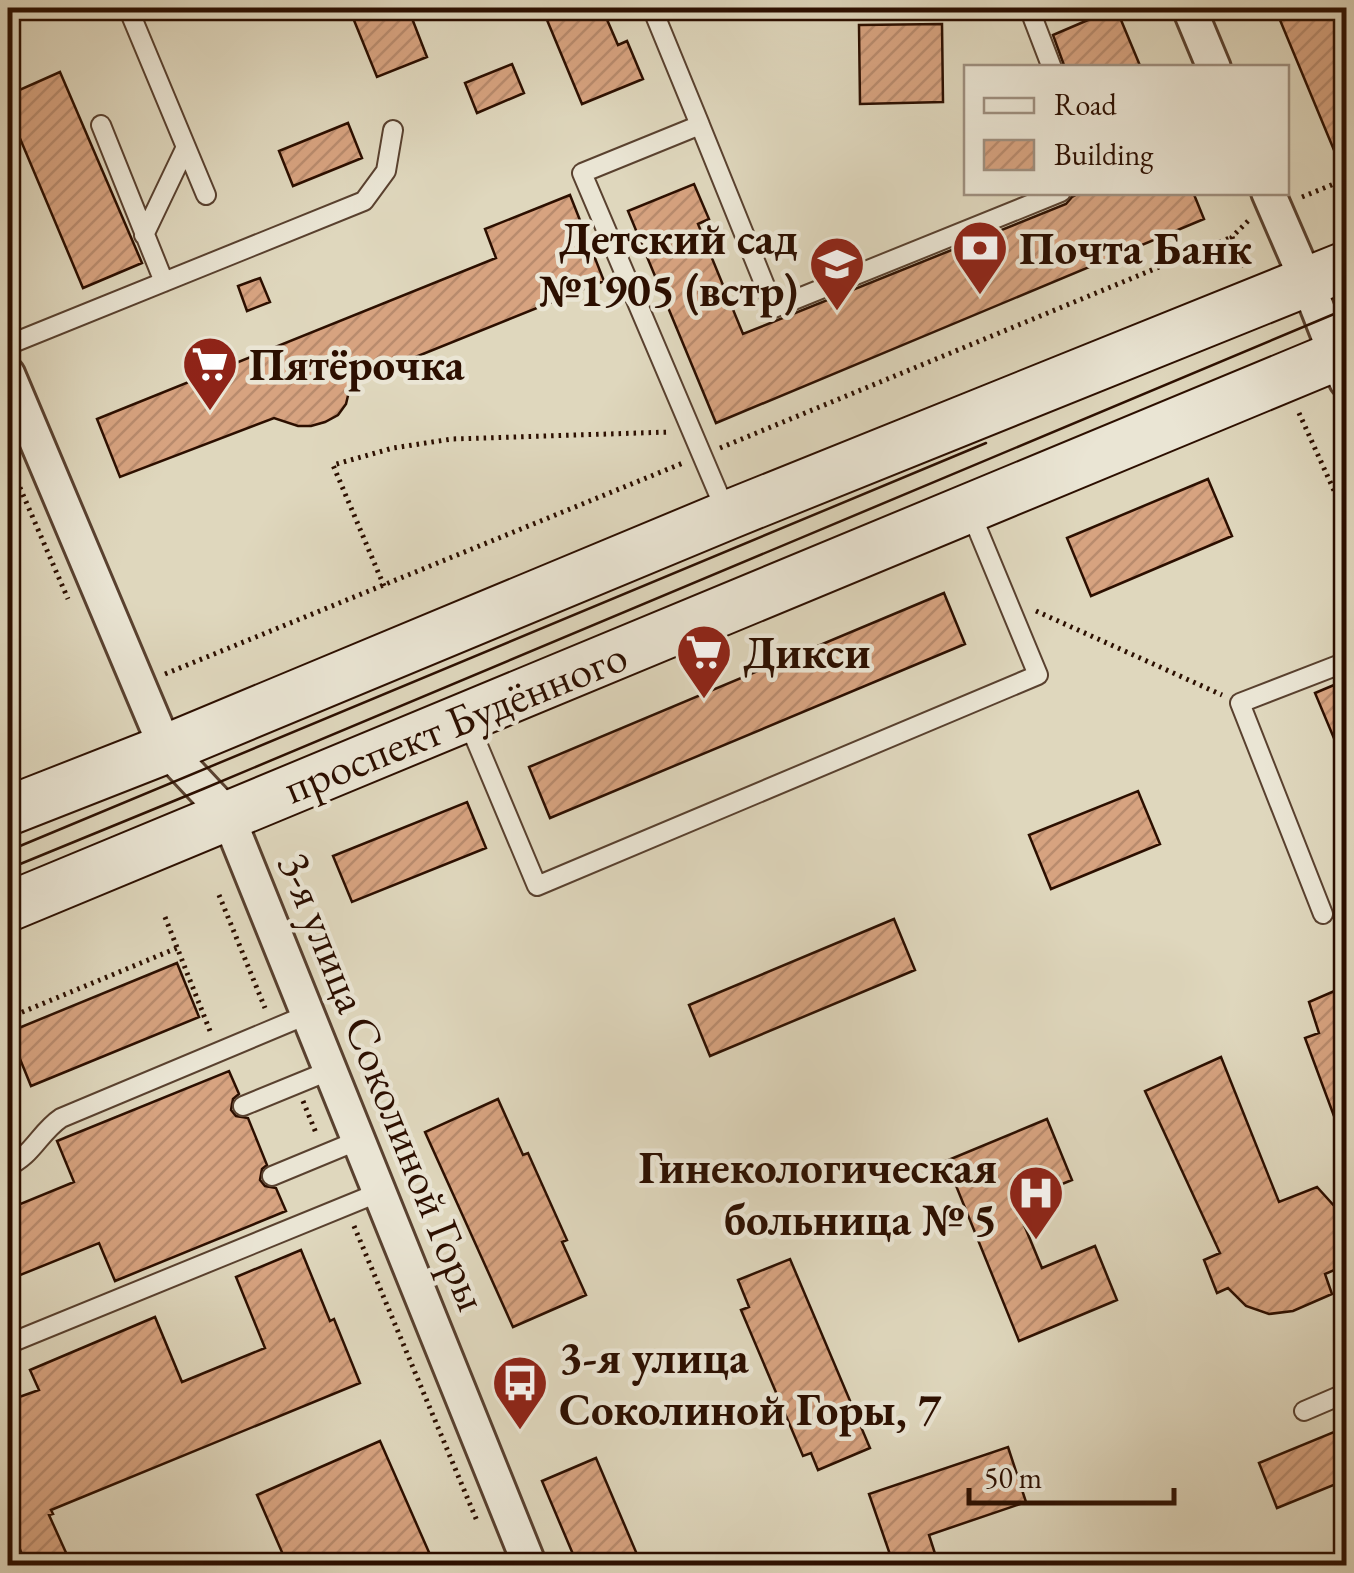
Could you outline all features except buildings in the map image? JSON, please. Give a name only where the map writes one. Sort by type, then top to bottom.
[{"type":"main road","name":"проспект Будённого","points":[[8,811],[166,750],[728,515],[1327,274]]},
{"type":"main road","name":"проспект Будённого","points":[[8,906],[969,508],[1343,363]]},
{"type":"street","points":[[1189,8],[1213,65]]},
{"type":"street","points":[[1270,203],[1327,274],[1343,363]]},
{"type":"street","name":"3-я улица Соколиной Горы","points":[[8,374],[166,750],[227,814],[530,1566]]},
{"type":"lane","points":[[128,8],[206,195]]},
{"type":"lane","points":[[652,8],[774,308],[1054,195]]},
{"type":"lane","points":[[1028,8],[1051,65]]},
{"type":"lane","points":[[101,125],[164,282]]},
{"type":"lane","points":[[700,125],[582,174],[728,515]]},
{"type":"lane","points":[[8,345],[364,201],[386,171],[393,130]]},
{"type":"lane","points":[[144,234],[186,147]]},
{"type":"lane","points":[[466,716],[537,886],[1038,676],[969,508]]},
{"type":"lane","points":[[1323,914],[1240,703],[1346,662]]},
{"type":"lane","points":[[8,1166],[27,1154],[61,1118],[309,1014]]},
{"type":"lane","points":[[243,1106],[331,1070]]},
{"type":"lane","points":[[272,1176],[359,1140]]},
{"type":"lane","points":[[8,1344],[380,1192]]},
{"type":"lane","points":[[1304,1411],[1346,1393]]},
{"type":"path","points":[[208,658],[1232,237],[1270,203],[1346,179]]},
{"type":"path","points":[[1232,237],[1248,275]]},
{"type":"path","points":[[1300,412],[1346,517]]},
{"type":"path","points":[[384,586],[332,465],[393,448],[452,439],[692,432]]},
{"type":"path","points":[[8,460],[71,606]]},
{"type":"path","points":[[1006,598],[1240,703]]},
{"type":"path","points":[[218,895],[274,1029]]},
{"type":"path","points":[[164,918],[219,1052]]},
{"type":"path","points":[[8,1018],[177,948]]},
{"type":"path","points":[[296,1084],[325,1154]]},
{"type":"path","points":[[346,1206],[480,1530]]},
{"type":"tram line","points":[[8,869],[1346,309]]},
{"type":"tram line","points":[[8,851],[986,443]]},
{"type":"place","name":"Почта Банк","points":[[980,297]]},
{"type":"place","name":"Детский сад №1905 (встр)","points":[[837,313]]},
{"type":"place","name":"Пятёрочка","points":[[210,413]]},
{"type":"place","name":"Дикси","points":[[704,701]]},
{"type":"place","name":"Гинекологическая больница № 5","points":[[1036,1242]]},
{"type":"place","name":"3-я улица Соколиной Горы, 7","points":[[520,1432]]}]
